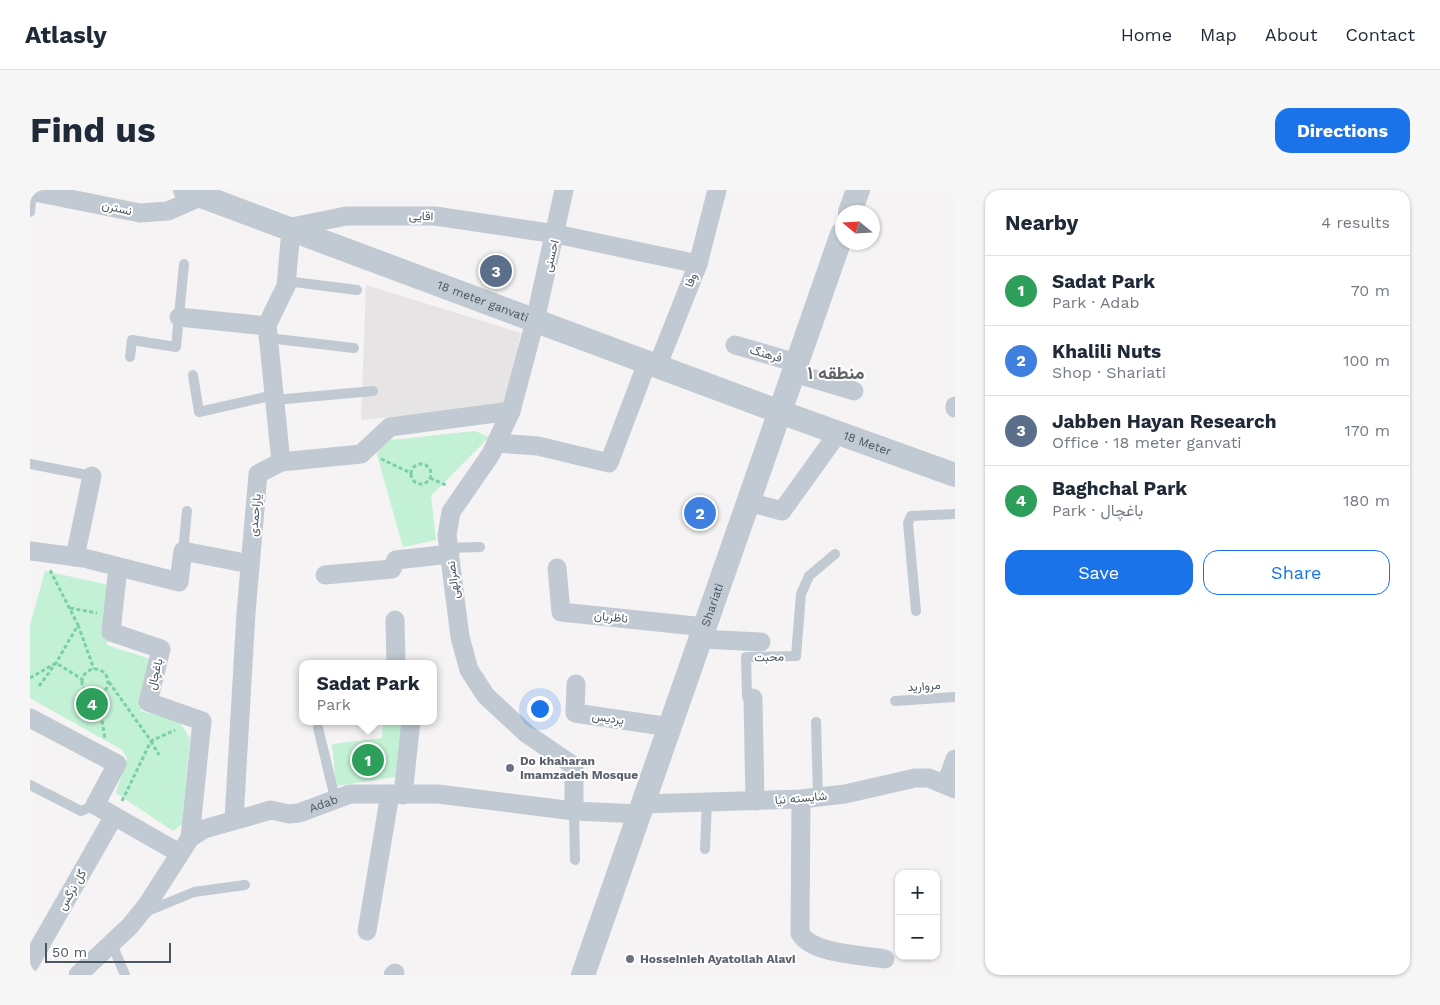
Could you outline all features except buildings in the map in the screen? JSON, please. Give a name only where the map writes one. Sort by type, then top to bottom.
[{"type":"street","name":"احسنی","points":[[535,321],[556,234],[564,190]]},
{"type":"street","name":"وفا","points":[[496,443],[538,446],[609,463],[698,264],[717,190]]},
{"type":"street","points":[[853,205],[858,190]]},
{"type":"street","name":"نسترن","points":[[31,191],[140,213],[168,211],[193,193]]},
{"type":"street","name":"18 meter ganvati","points":[[193,193],[780,412]]},
{"type":"street","name":"اقایی","points":[[289,229],[346,216],[435,216],[556,234],[698,264]]},
{"type":"street","points":[[289,229],[286,286],[268,332],[281,462],[361,454],[390,427],[511,411]]},
{"type":"street","name":"Shariati","points":[[583,975],[836,250]]},
{"type":"street","points":[[179,317],[268,332]]},
{"type":"street","name":"نصرالهی","points":[[535,321],[511,411],[496,443],[451,512],[447,534],[460,636],[469,670],[486,696],[527,734],[574,766],[574,812]]},
{"type":"street","name":"فرهنگ","points":[[734,344],[854,391]]},
{"type":"street","name":"18 Meter","points":[[780,412],[955,475]]},
{"type":"street","points":[[749,502],[782,511],[838,433]]},
{"type":"street","name":"یاراحمدی","points":[[234,820],[250,564],[258,474],[281,462]]},
{"type":"street","points":[[75,557],[92,476]]},
{"type":"street","points":[[36,552],[75,557],[118,566],[179,582],[183,551],[250,564]]},
{"type":"street","points":[[326,575],[392,569],[396,560],[449,551]]},
{"type":"street","name":"باغچال","points":[[118,566],[111,632],[161,649],[148,702],[202,721],[184,846]]},
{"type":"street","name":"ناظریان","points":[[557,568],[561,612],[702,633]]},
{"type":"street","points":[[395,620],[396,660]]},
{"type":"street","name":"محبت","points":[[702,633],[761,642]]},
{"type":"street","name":"پردیس","points":[[576,684],[575,713],[670,727]]},
{"type":"street","name":"محبت","points":[[753,698],[755,801]]},
{"type":"street","points":[[30,718],[117,764],[95,805],[114,816],[184,846],[171,871],[140,914],[112,944],[78,975]]},
{"type":"street","points":[[367,931],[410,725]]},
{"type":"street","points":[[950,787],[955,759]]},
{"type":"street","name":"شایسته نیا","points":[[641,809],[707,802],[810,798],[845,794],[915,778],[929,778],[950,787]]},
{"type":"street","name":"Adab","points":[[184,846],[204,830],[234,820],[271,810],[290,814],[299,813],[350,794],[438,794],[574,812],[641,809]]},
{"type":"street","points":[[810,798],[800,933],[804,942],[820,948],[885,959]]},
{"type":"street","name":"گل نرگس","points":[[30,963],[114,816]]},
{"type":"lane","points":[[30,212],[31,191]]},
{"type":"lane","points":[[130,358],[132,340],[176,347],[184,264]]},
{"type":"lane","points":[[286,281],[357,290]]},
{"type":"lane","points":[[268,332],[354,348]]},
{"type":"lane","points":[[193,375],[198,412],[274,398],[373,391]]},
{"type":"lane","points":[[30,464],[92,476]]},
{"type":"lane","points":[[183,551],[187,511]]},
{"type":"lane","points":[[916,611],[908,523],[911,516],[955,514]]},
{"type":"lane","points":[[449,551],[480,547]]},
{"type":"lane","name":"محبت","points":[[753,698],[747,697],[746,657],[796,656],[801,594],[809,576],[835,554]]},
{"type":"lane","name":"مروارید","points":[[895,701],[955,696]]},
{"type":"lane","points":[[810,798],[816,722]]},
{"type":"lane","points":[[318,728],[335,798]]},
{"type":"lane","points":[[30,785],[81,811],[95,805]]},
{"type":"lane","points":[[706,849],[707,802]]},
{"type":"lane","points":[[574,812],[575,860]]},
{"type":"lane","points":[[140,914],[194,892],[245,885]]},
{"type":"lane","points":[[112,944],[125,975]]},
{"type":"path","points":[[361,454],[378,458],[411,473]]},
{"type":"path","points":[[423,464],[429,468],[431,474],[428,481],[420,484],[412,479],[411,473],[416,465],[423,464]]},
{"type":"path","points":[[36,552],[70,608],[94,669]]},
{"type":"path","points":[[70,608],[112,616]]},
{"type":"path","points":[[39,686],[56,663],[78,625]]},
{"type":"path","points":[[30,678],[56,663]]},
{"type":"path","points":[[56,663],[82,679],[86,691],[98,695]]},
{"type":"path","points":[[82,679],[87,672],[94,669],[106,673],[109,682],[106,690],[98,695]]},
{"type":"path","points":[[98,695],[108,759]]},
{"type":"path","points":[[114,816],[151,741],[159,755]]},
{"type":"shaded area","points":[[366,285],[521,333],[506,406],[361,420]]},
{"type":"green space","points":[[475,431],[489,437],[431,496],[436,540],[403,547],[377,455],[382,441]]},
{"type":"green space","points":[[45,571],[109,585],[107,645],[150,659],[141,711],[179,721],[190,738],[182,824],[173,831],[116,793],[127,758],[122,750],[30,698],[30,625]]},
{"type":"green space","points":[[383,725],[405,725],[401,776],[336,786],[332,744],[382,738]]},
{"type":"place","name":"Jabben Hayan Research","points":[[496,271]]},
{"type":"place","name":"Khalili Nuts","points":[[700,513]]},
{"type":"place","name":"Baghchal Park","points":[[92,704]]},
{"type":"place","name":"Sadat Park","points":[[368,760]]},
{"type":"place","name":"Do khaharan Imamzadeh Mosque","points":[[510,768]]},
{"type":"place","name":"Hosseinieh Ayatollah Alavi","points":[[630,959]]},
{"type":"district","name":"منطقه ۱","points":[[836,372]]}]
